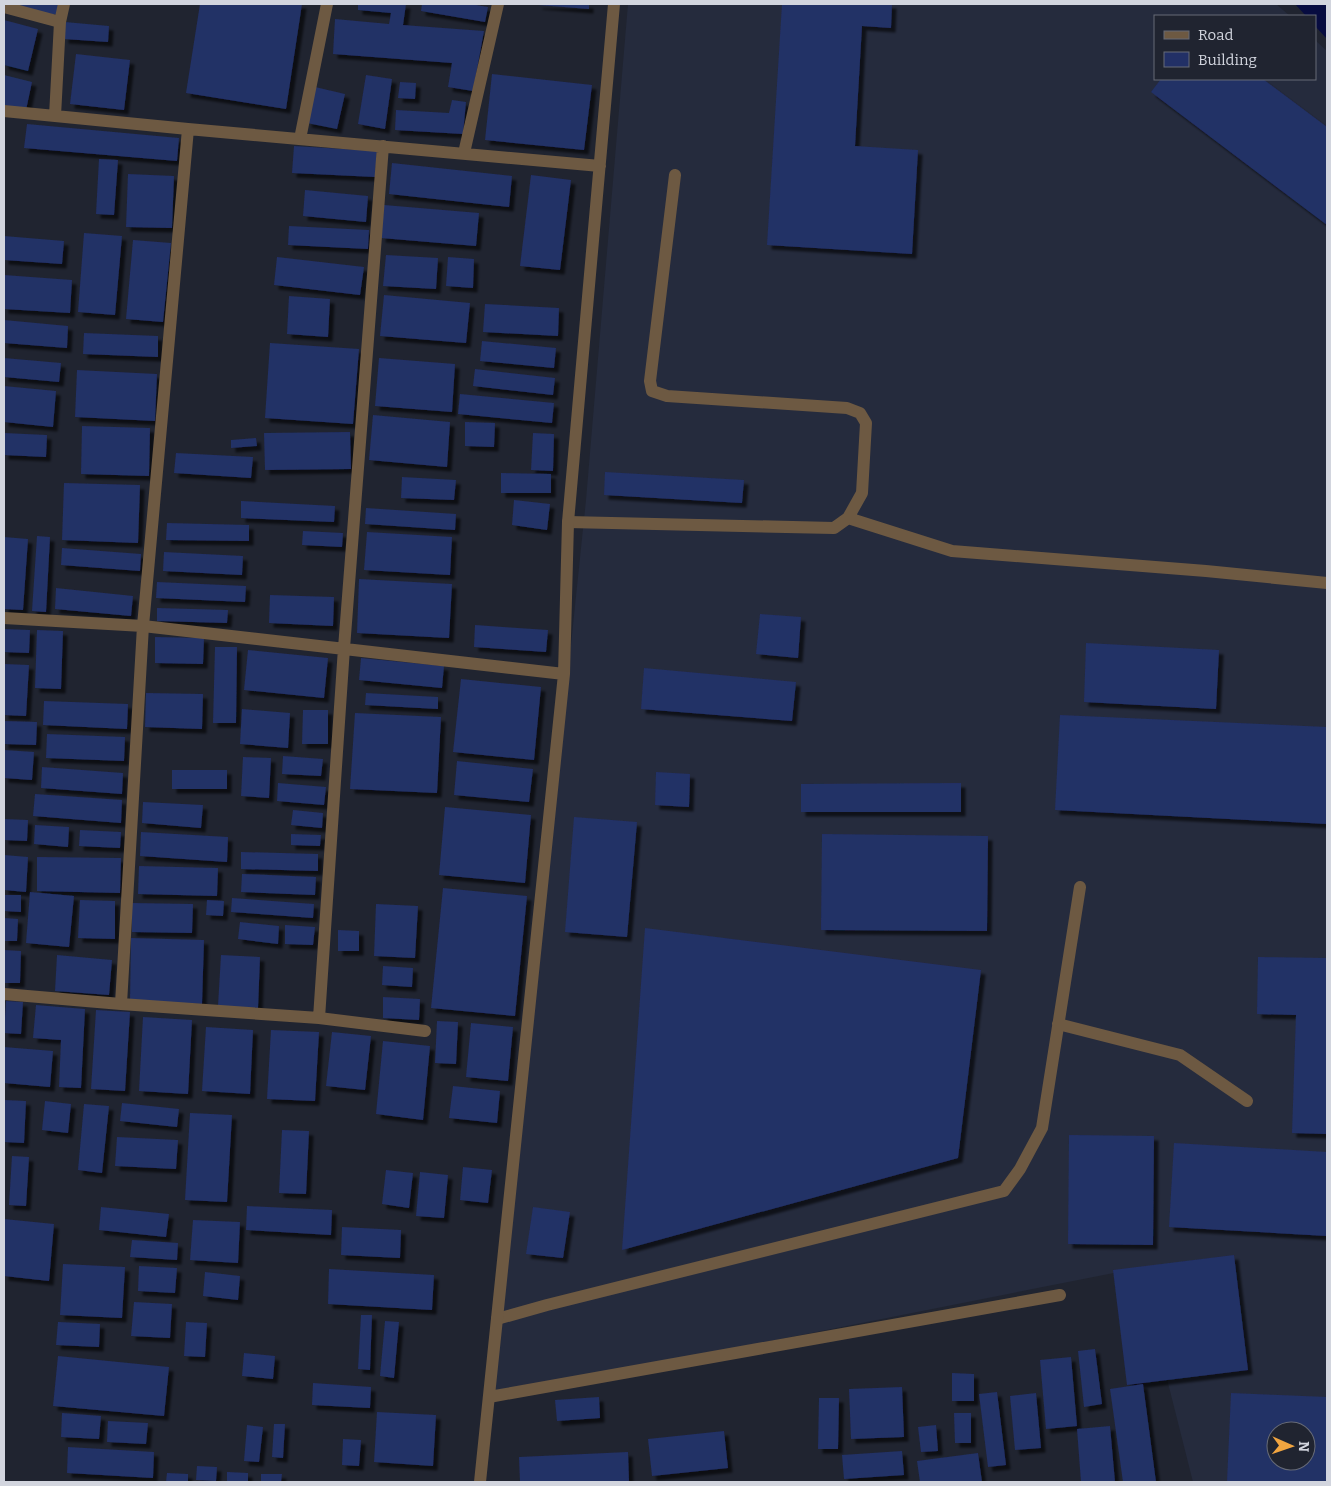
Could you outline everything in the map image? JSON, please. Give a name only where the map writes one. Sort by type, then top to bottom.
[{"type":"street","points":[[55,116],[60,22],[64,4]]},
{"type":"street","points":[[300,139],[327,4]]},
{"type":"street","points":[[464,153],[498,4]]},
{"type":"street","points":[[480,1482],[564,674],[568,522],[614,4]]},
{"type":"street","points":[[4,7],[60,22]]},
{"type":"street","points":[[4,110],[188,129],[600,166]]},
{"type":"street","points":[[121,1004],[143,626],[188,129]]},
{"type":"street","points":[[319,1018],[344,648],[383,146]]},
{"type":"street","points":[[568,522],[834,528],[848,518],[862,493],[866,423],[860,413],[846,408],[667,396],[652,391],[650,381],[675,175]]},
{"type":"street","points":[[848,518],[952,551],[1206,571],[1327,583]]},
{"type":"street","points":[[4,618],[143,626],[564,674]]},
{"type":"street","points":[[497,1319],[1004,1191],[1020,1170],[1042,1128],[1080,887]]},
{"type":"street","points":[[4,994],[319,1018],[425,1031]]},
{"type":"street","points":[[1058,1024],[1180,1055],[1247,1101]]},
{"type":"street","points":[[488,1397],[1060,1295]]},
{"type":"shaded area","points":[[628,4],[1276,4],[1289,15],[1154,15],[1154,80],[1316,80],[1316,41],[1327,51],[1327,1482],[1193,1482],[1139,1268],[493,1396],[586,500]]},
{"type":"shaded area","points":[[1295,4],[1327,4],[1327,39],[1316,27],[1316,15],[1305,15]]},
{"type":"building","points":[[14,4],[60,4],[58,15],[14,8]]},
{"type":"building","points":[[200,4],[302,4],[286,109],[186,93]]},
{"type":"building","points":[[358,4],[406,4],[403,25],[484,31],[473,91],[448,87],[452,63],[333,54],[335,19],[389,24],[391,13],[358,10]]},
{"type":"building","points":[[422,4],[470,4],[488,7],[485,22],[421,11]]},
{"type":"building","points":[[589,4],[589,9],[538,5]]},
{"type":"building","points":[[782,4],[892,4],[891,28],[862,26],[855,146],[918,150],[912,254],[767,245]]},
{"type":"building","points":[[4,20],[38,29],[28,71],[4,65]]},
{"type":"building","points":[[65,22],[109,26],[108,42],[64,39]]},
{"type":"building","points":[[76,54],[130,60],[124,110],[70,104]]},
{"type":"building","points":[[492,74],[592,85],[584,150],[485,140]]},
{"type":"building","points":[[4,75],[32,82],[26,110],[4,105]]},
{"type":"building","points":[[366,75],[392,79],[385,129],[358,124]]},
{"type":"building","points":[[1160,80],[1264,80],[1327,127],[1327,225],[1151,92]]},
{"type":"building","points":[[400,82],[416,83],[415,99],[398,98]]},
{"type":"building","points":[[315,87],[345,94],[337,129],[307,123]]},
{"type":"building","points":[[452,100],[466,102],[463,134],[395,130],[396,110],[449,113]]},
{"type":"building","points":[[27,124],[179,138],[177,161],[24,148]]},
{"type":"building","points":[[294,146],[377,151],[375,177],[292,173]]},
{"type":"building","points":[[99,159],[118,160],[114,215],[96,214]]},
{"type":"building","points":[[392,163],[512,176],[509,207],[389,194]]},
{"type":"building","points":[[128,174],[174,176],[172,228],[126,227]]},
{"type":"building","points":[[531,175],[571,180],[560,270],[520,266]]},
{"type":"building","points":[[305,190],[368,196],[366,222],[303,216]]},
{"type":"building","points":[[384,205],[479,213],[476,246],[381,238]]},
{"type":"building","points":[[289,226],[369,230],[368,249],[288,245]]},
{"type":"building","points":[[84,233],[122,236],[115,315],[78,312]]},
{"type":"building","points":[[4,236],[64,241],[62,264],[4,260]]},
{"type":"building","points":[[133,240],[171,243],[163,322],[126,319]]},
{"type":"building","points":[[386,255],[438,258],[436,289],[383,286]]},
{"type":"building","points":[[277,257],[364,267],[360,295],[274,285]]},
{"type":"building","points":[[448,257],[474,259],[473,288],[446,286]]},
{"type":"building","points":[[4,275],[72,280],[70,313],[4,309]]},
{"type":"building","points":[[384,295],[470,303],[466,343],[380,336]]},
{"type":"building","points":[[289,296],[330,299],[328,337],[287,334]]},
{"type":"building","points":[[485,304],[559,308],[558,336],[483,332]]},
{"type":"building","points":[[4,320],[68,326],[67,348],[4,343]]},
{"type":"building","points":[[84,333],[158,336],[158,357],[83,354]]},
{"type":"building","points":[[482,341],[556,348],[554,368],[480,361]]},
{"type":"building","points":[[270,343],[359,349],[353,424],[265,418]]},
{"type":"building","points":[[4,358],[61,363],[59,382],[4,377]]},
{"type":"building","points":[[379,358],[455,364],[452,412],[375,406]]},
{"type":"building","points":[[475,369],[555,378],[553,395],[473,386]]},
{"type":"building","points":[[77,370],[157,374],[155,421],[75,417]]},
{"type":"building","points":[[4,386],[56,391],[53,427],[4,422]]},
{"type":"building","points":[[460,394],[554,403],[552,423],[458,414]]},
{"type":"building","points":[[373,415],[450,422],[447,467],[369,460]]},
{"type":"building","points":[[465,422],[495,423],[494,447],[465,446]]},
{"type":"building","points":[[82,426],[150,428],[149,476],[81,474]]},
{"type":"building","points":[[350,432],[351,469],[265,470],[264,433]]},
{"type":"building","points":[[4,433],[47,435],[46,457],[4,455]]},
{"type":"building","points":[[533,433],[554,434],[553,471],[531,470]]},
{"type":"building","points":[[256,438],[257,446],[231,448],[231,440]]},
{"type":"building","points":[[176,453],[253,457],[251,478],[174,473]]},
{"type":"building","points":[[605,472],[744,480],[742,503],[604,495]]},
{"type":"building","points":[[501,473],[551,474],[551,493],[501,493]]},
{"type":"building","points":[[402,477],[456,480],[454,500],[401,498]]},
{"type":"building","points":[[64,483],[140,485],[138,543],[62,540]]},
{"type":"building","points":[[514,500],[550,504],[547,530],[512,525]]},
{"type":"building","points":[[241,501],[335,506],[334,522],[241,518]]},
{"type":"building","points":[[366,508],[456,514],[455,530],[365,524]]},
{"type":"building","points":[[167,523],[249,525],[249,541],[166,540]]},
{"type":"building","points":[[303,531],[343,533],[342,547],[302,545]]},
{"type":"building","points":[[367,532],[452,537],[450,575],[364,570]]},
{"type":"building","points":[[37,536],[50,537],[46,612],[32,611]]},
{"type":"building","points":[[4,537],[28,539],[23,610],[4,609]]},
{"type":"building","points":[[62,548],[141,554],[140,571],[61,565]]},
{"type":"building","points":[[164,552],[243,556],[242,575],[163,571]]},
{"type":"building","points":[[359,579],[452,584],[449,638],[357,633]]},
{"type":"building","points":[[157,582],[246,586],[245,602],[156,598]]},
{"type":"building","points":[[56,588],[133,596],[131,616],[55,609]]},
{"type":"building","points":[[270,595],[334,597],[333,626],[269,623]]},
{"type":"building","points":[[157,608],[228,610],[227,623],[157,621]]},
{"type":"building","points":[[760,614],[801,617],[798,658],[756,654]]},
{"type":"building","points":[[475,625],[548,630],[546,652],[474,647]]},
{"type":"building","points":[[4,629],[30,630],[29,653],[4,652]]},
{"type":"building","points":[[37,630],[63,631],[61,689],[35,688]]},
{"type":"building","points":[[155,637],[204,638],[203,664],[155,663]]},
{"type":"building","points":[[1086,643],[1219,650],[1216,709],[1084,702]]},
{"type":"building","points":[[215,647],[237,647],[236,723],[213,723]]},
{"type":"building","points":[[248,650],[328,658],[324,698],[244,690]]},
{"type":"building","points":[[361,658],[444,666],[442,688],[359,680]]},
{"type":"building","points":[[4,664],[29,665],[26,716],[4,715]]},
{"type":"building","points":[[644,668],[796,682],[792,721],[641,709]]},
{"type":"building","points":[[461,679],[541,687],[534,760],[453,752]]},
{"type":"building","points":[[146,693],[203,694],[202,729],[145,727]]},
{"type":"building","points":[[366,693],[438,697],[438,709],[365,705]]},
{"type":"building","points":[[44,701],[128,704],[127,729],[43,725]]},
{"type":"building","points":[[242,709],[290,713],[288,748],[240,744]]},
{"type":"building","points":[[303,710],[328,710],[328,744],[302,744]]},
{"type":"building","points":[[355,713],[441,717],[437,793],[350,789]]},
{"type":"building","points":[[1060,715],[1327,727],[1327,824],[1055,810]]},
{"type":"building","points":[[4,721],[37,722],[36,745],[4,744]]},
{"type":"building","points":[[47,734],[125,737],[124,761],[46,758]]},
{"type":"building","points":[[4,750],[34,752],[32,780],[4,778]]},
{"type":"building","points":[[283,756],[323,759],[321,776],[282,774]]},
{"type":"building","points":[[243,757],[271,758],[269,798],[241,796]]},
{"type":"building","points":[[457,761],[533,769],[529,802],[454,795]]},
{"type":"building","points":[[42,767],[123,773],[122,794],[41,788]]},
{"type":"building","points":[[172,770],[227,770],[227,789],[172,789]]},
{"type":"building","points":[[656,772],[690,774],[689,807],[655,805]]},
{"type":"building","points":[[278,783],[326,787],[324,805],[277,801]]},
{"type":"building","points":[[961,783],[961,812],[801,812],[801,784]]},
{"type":"building","points":[[35,794],[122,800],[121,823],[33,816]]},
{"type":"building","points":[[143,802],[203,805],[201,828],[142,823]]},
{"type":"building","points":[[445,807],[531,815],[525,883],[439,875]]},
{"type":"building","points":[[293,810],[323,813],[322,828],[291,825]]},
{"type":"building","points":[[574,817],[637,822],[627,937],[565,932]]},
{"type":"building","points":[[4,819],[28,820],[27,841],[4,840]]},
{"type":"building","points":[[35,825],[69,827],[68,847],[34,844]]},
{"type":"building","points":[[80,830],[121,832],[120,848],[79,846]]},
{"type":"building","points":[[141,832],[228,837],[227,862],[140,856]]},
{"type":"building","points":[[291,834],[321,835],[320,846],[291,845]]},
{"type":"building","points":[[822,834],[988,836],[987,931],[821,930]]},
{"type":"building","points":[[241,852],[318,854],[318,871],[241,869]]},
{"type":"building","points":[[4,855],[28,857],[26,892],[4,890]]},
{"type":"building","points":[[37,857],[121,858],[120,893],[37,891]]},
{"type":"building","points":[[139,866],[218,868],[217,896],[138,894]]},
{"type":"building","points":[[242,874],[316,877],[315,895],[241,892]]},
{"type":"building","points":[[443,888],[527,896],[515,1016],[431,1008]]},
{"type":"building","points":[[30,892],[74,896],[69,947],[26,943]]},
{"type":"building","points":[[4,895],[21,895],[21,912],[4,911]]},
{"type":"building","points":[[232,898],[314,904],[313,918],[231,912]]},
{"type":"building","points":[[80,900],[115,901],[115,939],[78,938]]},
{"type":"building","points":[[207,900],[224,901],[223,916],[206,915]]},
{"type":"building","points":[[132,903],[193,904],[192,933],[132,932]]},
{"type":"building","points":[[376,904],[418,906],[415,958],[374,956]]},
{"type":"building","points":[[4,918],[18,919],[17,941],[4,941]]},
{"type":"building","points":[[240,922],[279,926],[278,944],[238,939]]},
{"type":"building","points":[[285,925],[315,927],[313,945],[285,944]]},
{"type":"building","points":[[645,928],[981,970],[958,1158],[622,1250]]},
{"type":"building","points":[[338,930],[359,931],[359,951],[338,951]]},
{"type":"building","points":[[131,938],[204,940],[202,1004],[130,1002]]},
{"type":"building","points":[[4,950],[21,951],[20,983],[4,983]]},
{"type":"building","points":[[57,955],[112,960],[109,995],[55,991]]},
{"type":"building","points":[[221,955],[260,957],[258,1008],[218,1006]]},
{"type":"building","points":[[1258,957],[1327,958],[1327,1134],[1292,1133],[1296,1015],[1257,1014]]},
{"type":"building","points":[[383,966],[413,968],[412,987],[382,985]]},
{"type":"building","points":[[383,997],[420,999],[419,1020],[383,1018]]},
{"type":"building","points":[[6,1001],[23,1002],[21,1034],[4,1033]]},
{"type":"building","points":[[36,1005],[85,1009],[81,1088],[59,1087],[61,1040],[33,1038]]},
{"type":"building","points":[[96,1010],[130,1012],[125,1091],[91,1089]]},
{"type":"building","points":[[143,1017],[192,1020],[188,1094],[139,1091]]},
{"type":"building","points":[[437,1021],[458,1022],[456,1064],[435,1063]]},
{"type":"building","points":[[471,1023],[513,1027],[508,1081],[466,1077]]},
{"type":"building","points":[[206,1027],[253,1030],[250,1094],[202,1091]]},
{"type":"building","points":[[271,1030],[319,1032],[315,1101],[267,1099]]},
{"type":"building","points":[[332,1032],[371,1036],[365,1090],[326,1086]]},
{"type":"building","points":[[383,1041],[430,1046],[423,1120],[376,1114]]},
{"type":"building","points":[[4,1047],[53,1051],[50,1087],[4,1083]]},
{"type":"building","points":[[453,1086],[500,1091],[497,1123],[449,1118]]},
{"type":"building","points":[[4,1100],[26,1101],[24,1143],[4,1142]]},
{"type":"building","points":[[45,1101],[71,1104],[68,1133],[42,1130]]},
{"type":"building","points":[[122,1103],[179,1109],[177,1127],[120,1121]]},
{"type":"building","points":[[84,1104],[109,1106],[102,1173],[78,1170]]},
{"type":"building","points":[[190,1113],[232,1115],[227,1202],[185,1200]]},
{"type":"building","points":[[282,1130],[309,1131],[306,1194],[279,1193]]},
{"type":"building","points":[[1069,1135],[1154,1136],[1153,1245],[1068,1244]]},
{"type":"building","points":[[117,1137],[178,1140],[176,1169],[115,1166]]},
{"type":"building","points":[[1174,1143],[1327,1152],[1327,1236],[1169,1227]]},
{"type":"building","points":[[12,1156],[29,1157],[26,1206],[9,1205]]},
{"type":"building","points":[[463,1167],[492,1170],[488,1203],[460,1200]]},
{"type":"building","points":[[386,1170],[413,1173],[409,1208],[382,1204]]},
{"type":"building","points":[[420,1172],[448,1175],[444,1218],[416,1216]]},
{"type":"building","points":[[247,1206],[332,1210],[331,1235],[246,1230]]},
{"type":"building","points":[[101,1207],[169,1214],[166,1237],[99,1230]]},
{"type":"building","points":[[533,1207],[570,1212],[563,1258],[526,1254]]},
{"type":"building","points":[[4,1219],[54,1224],[49,1281],[4,1276]]},
{"type":"building","points":[[193,1220],[240,1222],[238,1263],[190,1260]]},
{"type":"building","points":[[342,1227],[401,1230],[400,1258],[341,1255]]},
{"type":"building","points":[[132,1240],[178,1243],[177,1260],[130,1257]]},
{"type":"building","points":[[1234,1255],[1248,1370],[1127,1385],[1113,1270]]},
{"type":"building","points":[[63,1264],[125,1267],[122,1318],[60,1315]]},
{"type":"building","points":[[139,1266],[177,1268],[175,1293],[138,1291]]},
{"type":"building","points":[[329,1269],[434,1275],[432,1310],[328,1304]]},
{"type":"building","points":[[205,1272],[240,1276],[238,1300],[203,1296]]},
{"type":"building","points":[[134,1302],[172,1304],[170,1338],[131,1336]]},
{"type":"building","points":[[361,1315],[372,1315],[370,1370],[358,1369]]},
{"type":"building","points":[[385,1321],[399,1322],[394,1378],[380,1376]]},
{"type":"building","points":[[58,1322],[100,1324],[99,1347],[56,1345]]},
{"type":"building","points":[[186,1322],[207,1323],[205,1357],[184,1356]]},
{"type":"building","points":[[1095,1349],[1102,1404],[1084,1407],[1078,1351]]},
{"type":"building","points":[[244,1353],[275,1356],[273,1379],[242,1376]]},
{"type":"building","points":[[58,1356],[169,1367],[164,1416],[53,1406]]},
{"type":"building","points":[[1071,1357],[1077,1426],[1046,1429],[1040,1360]]},
{"type":"building","points":[[952,1373],[974,1374],[974,1401],[952,1401]]},
{"type":"building","points":[[313,1383],[371,1387],[370,1408],[312,1405]]},
{"type":"building","points":[[1143,1384],[1156,1482],[1123,1482],[1110,1389]]},
{"type":"building","points":[[902,1387],[904,1437],[851,1439],[849,1389]]},
{"type":"building","points":[[997,1392],[1006,1465],[988,1467],[979,1394]]},
{"type":"building","points":[[1036,1393],[1041,1448],[1015,1450],[1010,1396]]},
{"type":"building","points":[[1231,1393],[1327,1397],[1327,1482],[1227,1482]]},
{"type":"building","points":[[599,1397],[600,1418],[557,1421],[555,1400]]},
{"type":"building","points":[[819,1398],[839,1398],[838,1449],[818,1449]]},
{"type":"building","points":[[377,1412],[436,1415],[433,1466],[374,1462]]},
{"type":"building","points":[[62,1413],[101,1416],[99,1439],[61,1437]]},
{"type":"building","points":[[954,1413],[971,1413],[971,1443],[955,1443]]},
{"type":"building","points":[[108,1421],[148,1423],[146,1444],[107,1442]]},
{"type":"building","points":[[274,1424],[285,1424],[283,1458],[272,1457]]},
{"type":"building","points":[[247,1425],[263,1427],[259,1462],[244,1461]]},
{"type":"building","points":[[936,1425],[938,1451],[921,1452],[918,1427]]},
{"type":"building","points":[[1110,1426],[1115,1482],[1081,1482],[1077,1429]]},
{"type":"building","points":[[724,1431],[728,1468],[652,1476],[648,1439]]},
{"type":"building","points":[[343,1439],[361,1440],[359,1466],[342,1465]]},
{"type":"building","points":[[68,1447],[154,1452],[153,1478],[67,1473]]},
{"type":"building","points":[[902,1451],[904,1475],[844,1479],[842,1455]]},
{"type":"building","points":[[628,1452],[629,1482],[520,1482],[519,1457]]},
{"type":"building","points":[[978,1453],[982,1482],[920,1482],[917,1461]]},
{"type":"building","points":[[197,1466],[217,1467],[216,1481],[196,1480]]},
{"type":"building","points":[[227,1472],[248,1473],[248,1482],[227,1482]]},
{"type":"building","points":[[167,1473],[188,1474],[188,1482],[166,1482]]},
{"type":"building","points":[[261,1474],[282,1474],[281,1482],[261,1482]]}]
